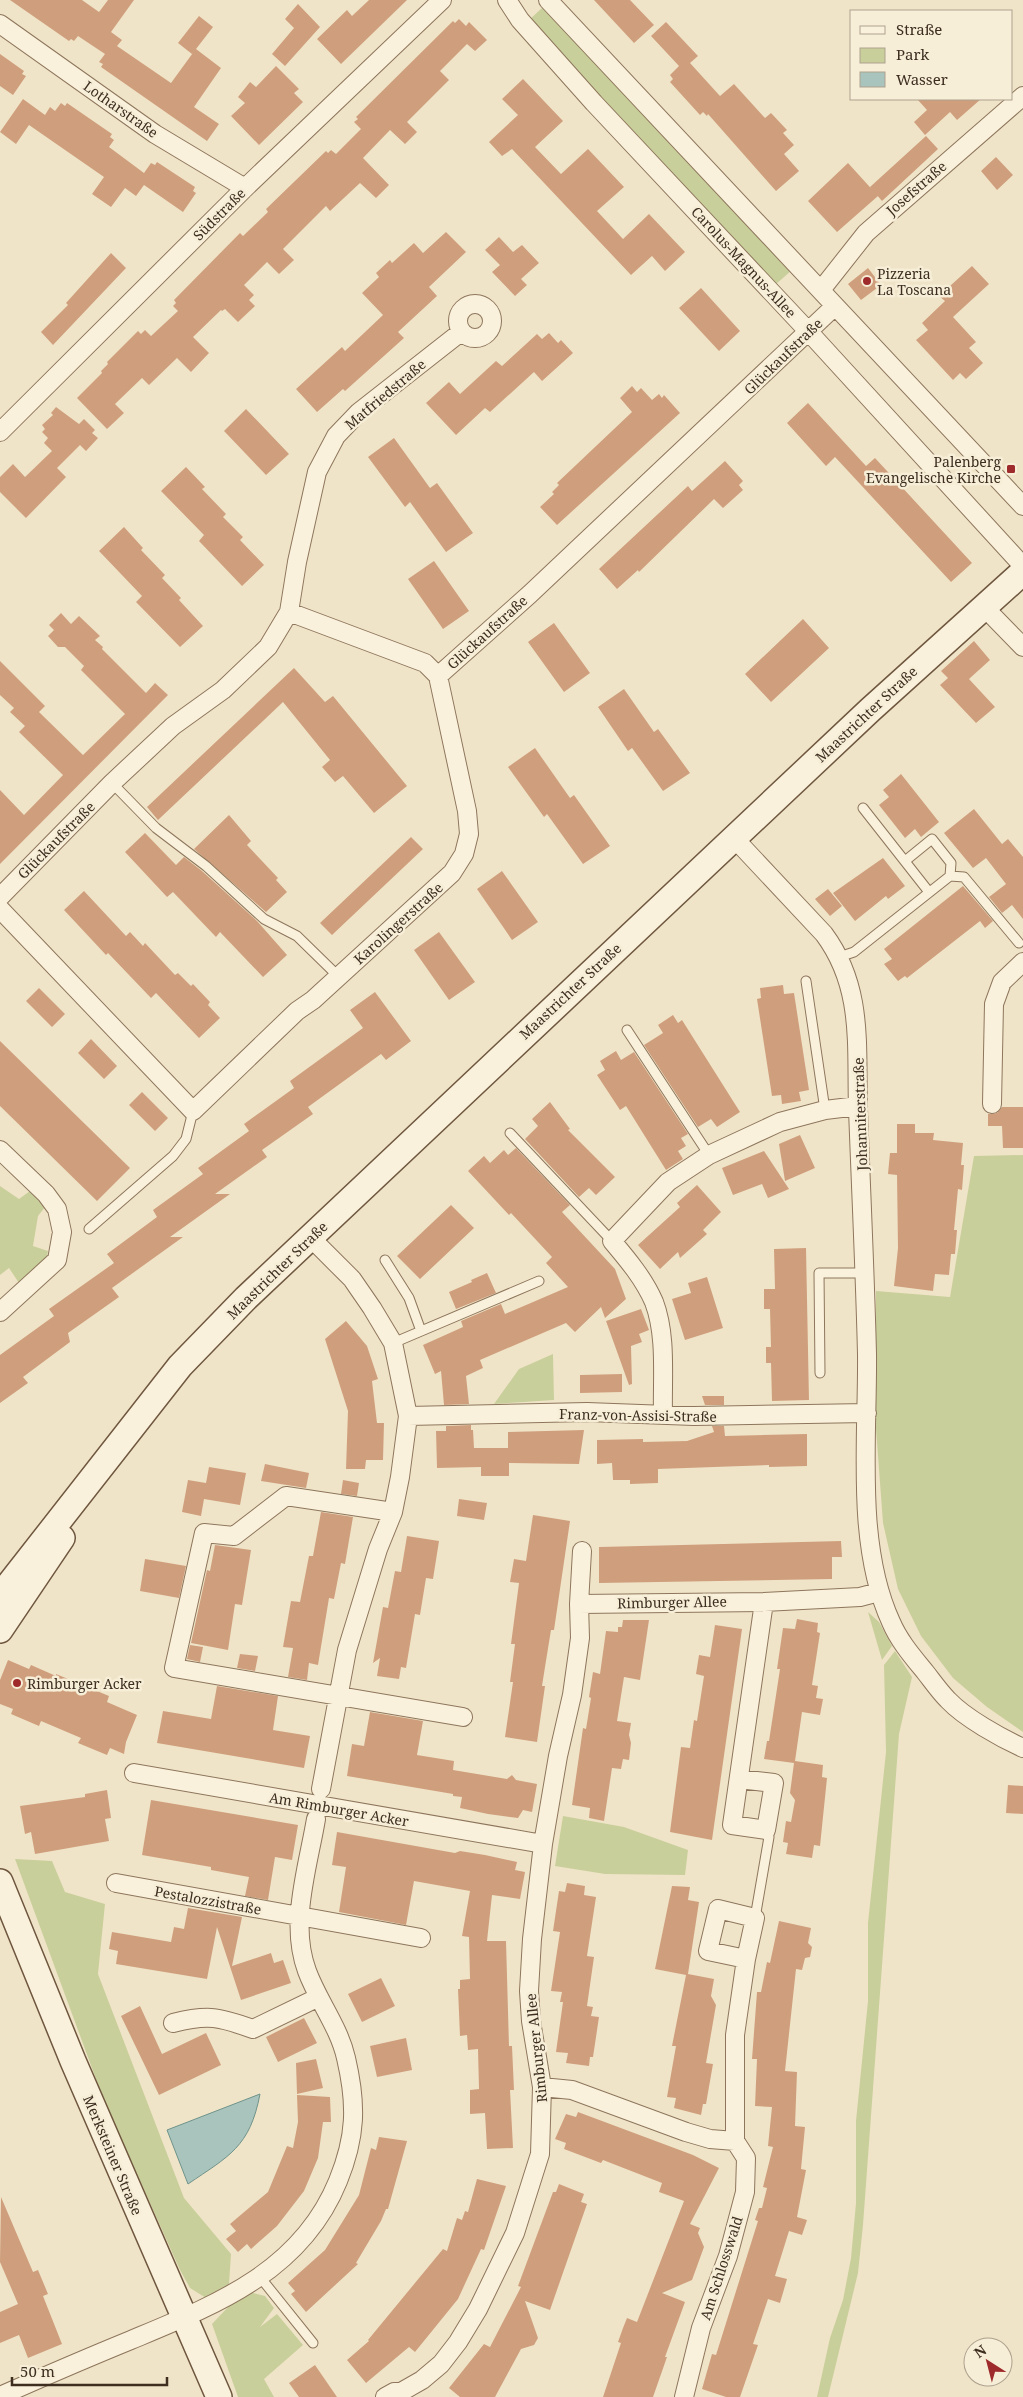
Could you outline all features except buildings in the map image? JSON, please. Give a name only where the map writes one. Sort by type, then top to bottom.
[{"type":"street","name":"Südstraße","points":[[0,432],[245,188],[442,0]]},
{"type":"street","name":"Carolus-Magnus-Allee","points":[[507,0],[520,20],[594,103],[808,331],[1023,566]]},
{"type":"street","points":[[548,0],[1023,506]]},
{"type":"street","name":"Lotharstraße","points":[[0,24],[154,134],[245,188]]},
{"type":"street","name":"Josefstraße","points":[[821,290],[866,233],[1023,96]]},
{"type":"street","name":"Glückaufstraße","points":[[0,897],[112,783],[173,726],[223,690],[268,647],[289,612],[424,664],[438,676],[535,589],[835,306]]},
{"type":"street","name":"Matfriedstraße","points":[[289,612],[297,562],[317,472],[336,436],[359,412],[461,332]]},
{"type":"street","name":"Maastrichter Straße","points":[[0,1596],[180,1366],[246,1298],[892,689],[1023,572]]},
{"type":"street","points":[[984,607],[1023,647]]},
{"type":"street","name":"Karolingerstraße","points":[[194,1111],[297,1011],[314,1000],[452,873],[464,854],[469,834],[467,811],[438,676]]},
{"type":"street","name":"Johanniterstraße","points":[[734,838],[824,934],[838,957],[850,984],[855,1012],[859,1076],[858,1106],[866,1273],[868,1413],[864,1496],[879,1592],[890,1622],[901,1641],[950,1702],[1000,1738],[1023,1748]]},
{"type":"street","points":[[0,909],[194,1111]]},
{"type":"street","points":[[992,1104],[994,1004],[1002,982],[1023,962]]},
{"type":"street","points":[[664,1414],[661,1332],[654,1303],[640,1278],[612,1241],[668,1182],[709,1155],[780,1122],[825,1110],[858,1106]]},
{"type":"street","points":[[0,1150],[46,1194],[57,1209],[62,1232],[57,1260],[0,1312]]},
{"type":"street","points":[[311,1238],[352,1279],[393,1343],[408,1416],[400,1477],[393,1512],[378,1549],[352,1634],[337,1694],[321,1789]]},
{"type":"street","name":"Franz-von-Assisi-Straße","points":[[408,1416],[587,1412],[694,1416],[868,1413]]},
{"type":"street","name":"Maastrichter Straße","points":[[0,1630],[43,1569],[132,1426]]},
{"type":"street","points":[[393,1512],[286,1496],[234,1536],[204,1534],[174,1668],[337,1694],[463,1717]]},
{"type":"street","name":"Rimburger Allee","points":[[397,2395],[422,2380],[437,2368],[458,2342],[478,2309],[515,2233],[540,2154],[542,2087],[531,2021],[529,1981],[543,1844],[558,1756],[572,1695],[580,1638],[579,1604],[582,1551]]},
{"type":"street","name":"Rimburger Allee","points":[[579,1604],[764,1602],[860,1597],[879,1592]]},
{"type":"street","points":[[740,1779],[774,1783],[766,1830],[732,1826],[764,1602]]},
{"type":"street","name":"Am Rimburger Acker","points":[[134,1773],[543,1844]]},
{"type":"street","points":[[0,2396],[220,2301],[260,2277],[301,2242],[320,2217],[346,2161],[353,2134],[354,2110],[346,2057],[307,1971],[301,1948],[300,1917],[316,1819]]},
{"type":"street","name":"Merksteiner Straße","points":[[0,1882],[6,1903],[219,2397]]},
{"type":"street","name":"Pestalozzistraße","points":[[116,1883],[421,1938]]},
{"type":"street","points":[[746,1959],[708,1951],[718,1909],[755,1918]]},
{"type":"street","name":"Am Schlosswald","points":[[684,2397],[702,2328],[728,2256],[745,2192],[746,2158],[735,2141],[735,2035],[746,1959],[755,1918]]},
{"type":"street","points":[[173,2023],[197,2017],[220,2017],[254,2029],[319,1997]]},
{"type":"street","points":[[542,2087],[572,2090],[686,2132],[710,2139],[735,2141]]},
{"type":"lane","points":[[112,783],[156,828],[206,866],[264,919],[297,936],[339,977]]},
{"type":"lane","points":[[863,808],[929,892]]},
{"type":"lane","points":[[905,861],[932,839],[951,863],[950,876]]},
{"type":"lane","points":[[838,957],[854,952],[950,876],[964,878],[1019,943]]},
{"type":"lane","points":[[806,981],[825,1110]]},
{"type":"lane","points":[[628,1030],[709,1155]]},
{"type":"lane","name":"Karolingerstraße","points":[[89,1229],[173,1156],[186,1139],[194,1111]]},
{"type":"lane","points":[[510,1133],[612,1241]]},
{"type":"lane","points":[[385,1260],[409,1298],[421,1331]]},
{"type":"lane","points":[[820,1373],[819,1274],[866,1273]]},
{"type":"lane","points":[[393,1343],[539,1281]]},
{"type":"lane","name":"Am Schlosswald","points":[[755,1918],[769,1837],[766,1830]]},
{"type":"lane","points":[[260,2277],[313,2343]]},
{"type":"green space","points":[[542,8],[572,36],[792,270],[775,285],[528,21]]},
{"type":"green space","points":[[1023,1155],[1023,1732],[987,1707],[953,1678],[921,1636],[898,1589],[883,1523],[876,1429],[876,1291],[950,1297],[974,1156]]},
{"type":"green space","points":[[0,1186],[19,1199],[30,1191],[45,1207],[38,1216],[33,1246],[48,1251],[46,1261],[21,1286],[9,1268],[0,1275]]},
{"type":"green space","points":[[553,1354],[554,1400],[494,1404],[519,1369]]},
{"type":"green space","points":[[868,1612],[879,1622],[892,1646],[882,1660]]},
{"type":"green space","points":[[895,1651],[912,1677],[899,1734],[858,2273],[828,2397],[817,2397],[830,2338],[843,2300],[851,2258],[856,2203],[856,2121],[868,2001],[868,1923],[886,1752],[884,1665]]},
{"type":"green space","points":[[563,1816],[624,1827],[688,1850],[685,1875],[605,1874],[555,1866]]},
{"type":"green space","points":[[15,1859],[52,1861],[65,1892],[105,1904],[98,1974],[184,2198],[231,2254],[229,2284],[231,2288],[206,2298],[190,2288],[180,2270],[103,2098]]},
{"type":"green space","points":[[249,2292],[265,2296],[274,2308],[260,2327],[277,2314],[303,2345],[264,2379],[274,2397],[238,2397],[212,2324],[231,2304]]},
{"type":"water","points":[[260,2094],[256,2112],[250,2126],[236,2148],[215,2166],[188,2184],[167,2130]]},
{"type":"place","name":"Pizzeria La Toscana","points":[[867,281]]},
{"type":"place","name":"Palenberg Evangelische Kirche","points":[[1011,469]]},
{"type":"place","name":"Rimburger Acker","points":[[17,1683]]}]
